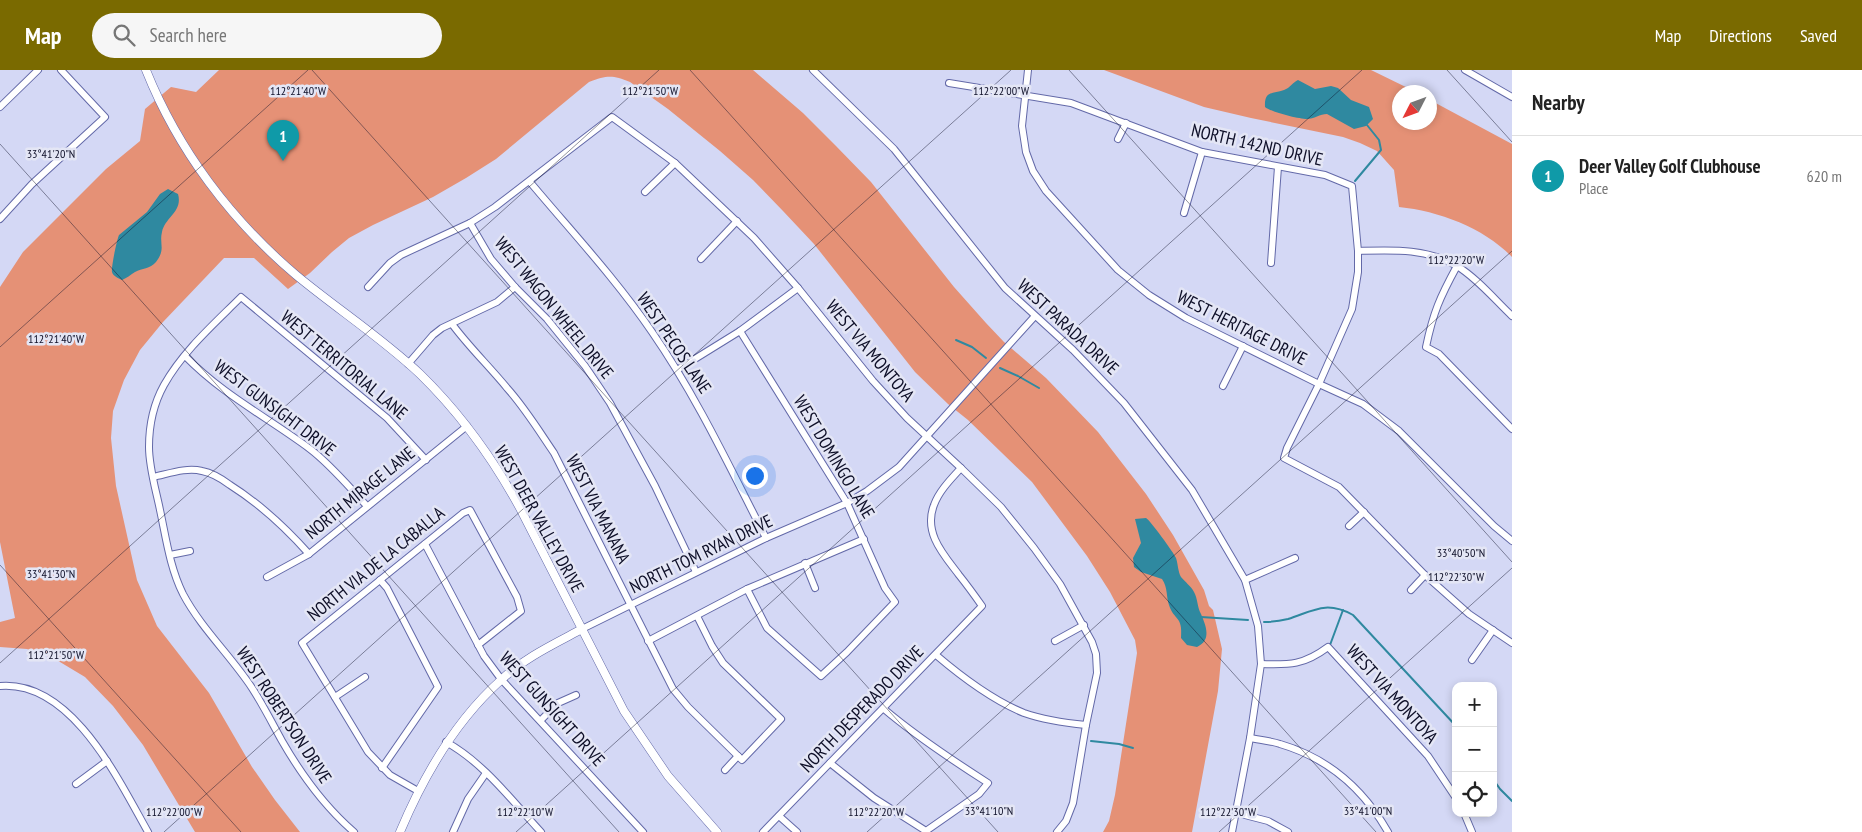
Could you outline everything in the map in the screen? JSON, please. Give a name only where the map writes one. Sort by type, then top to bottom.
[{"type":"street","points":[[0,107],[38,70]]},
{"type":"street","points":[[0,219],[32,184],[105,116],[61,70]]},
{"type":"street","name":"WEST DEER VALLEY DRIVE","points":[[146,70],[159,100],[180,138],[224,203],[262,245],[292,272],[408,364],[434,388],[467,426],[504,478],[613,690],[640,736],[680,791],[717,832]]},
{"type":"street","name":"WEST PARADA DRIVE","points":[[814,70],[894,149],[1005,288],[1100,375],[1143,425],[1192,490],[1245,580],[1258,626],[1261,664],[1250,738],[1232,832]]},
{"type":"street","name":"WEST HERITAGE DRIVE","points":[[1028,70],[1022,126],[1024,142],[1033,171],[1046,191],[1102,253],[1134,284],[1167,307],[1242,346],[1363,404],[1399,430],[1494,526],[1512,540]]},
{"type":"street","points":[[1465,70],[1512,97]]},
{"type":"street","name":"NORTH 142ND DRIVE","points":[[949,83],[1071,103],[1202,152],[1325,175],[1352,186],[1358,251]]},
{"type":"street","name":"WEST VIA MONTOYA","points":[[530,182],[612,117],[674,163],[737,221],[798,288],[873,381],[907,418],[1001,507],[1060,584],[1084,625],[1096,654],[1097,674],[1073,803],[1066,821],[1057,832]]},
{"type":"street","points":[[1118,139],[1126,123]]},
{"type":"street","points":[[1184,212],[1202,152]]},
{"type":"street","points":[[645,192],[674,163]]},
{"type":"street","points":[[1271,263],[1278,167]]},
{"type":"street","points":[[368,287],[390,262],[470,223],[495,208],[530,182]]},
{"type":"street","name":"WEST PECOS LANE","points":[[530,182],[639,315],[677,370],[705,417],[766,538]]},
{"type":"street","points":[[701,259],[737,221]]},
{"type":"street","name":"WEST WAGON WHEEL DRIVE","points":[[470,223],[491,259],[552,326],[585,366],[610,403],[655,486],[696,572]]},
{"type":"street","points":[[1512,316],[1483,287],[1457,266],[1430,255],[1402,250],[1358,251],[1358,272],[1352,308],[1284,458],[1339,487],[1425,575],[1469,614],[1512,643]]},
{"type":"street","points":[[1457,266],[1440,296],[1426,347],[1438,354],[1512,429]]},
{"type":"street","points":[[408,364],[442,328],[497,302],[516,288]]},
{"type":"street","points":[[677,370],[740,331],[798,288]]},
{"type":"street","name":"WEST ROBERTSON DRIVE","points":[[241,297],[174,368],[163,387],[152,420],[149,447],[153,477],[170,555],[182,592],[198,618],[240,670],[263,704],[282,741],[319,796],[354,832]]},
{"type":"street","name":"WEST TERRITORIAL LANE","points":[[241,297],[387,418],[426,460]]},
{"type":"street","name":"NORTH TOM RYAN DRIVE","points":[[400,832],[418,791],[446,742],[473,708],[501,679],[538,653],[582,629],[766,538],[847,503],[899,467],[1036,316]]},
{"type":"street","name":"WEST VIA MANANA","points":[[452,324],[462,338],[508,389],[554,453],[674,689],[688,707],[740,758]]},
{"type":"street","name":"WEST DOMINGO LANE","points":[[740,331],[847,503],[885,588],[894,602],[847,652],[821,676],[767,628],[759,616],[747,589]]},
{"type":"street","points":[[1223,386],[1242,346]]},
{"type":"street","name":"WEST GUNSIGHT DRIVE","points":[[185,356],[215,384],[312,451],[367,506]]},
{"type":"street","name":"NORTH MIRAGE LANE","points":[[267,577],[309,554],[467,426]]},
{"type":"street","points":[[924,509],[932,511],[942,492],[961,468]]},
{"type":"street","points":[[153,477],[190,470],[203,471],[217,477],[265,509],[309,554]]},
{"type":"street","name":"NORTH VIA DE LA CABALLA","points":[[335,697],[302,643],[470,510],[517,597],[521,611],[478,645]]},
{"type":"street","name":"NORTH DESPERADO DRIVE","points":[[763,832],[982,606],[939,549],[932,532],[932,511]]},
{"type":"street","points":[[1349,526],[1364,512]]},
{"type":"street","points":[[648,641],[747,589],[864,539]]},
{"type":"street","name":"WEST GUNSIGHT DRIVE","points":[[425,544],[484,656],[501,679],[643,832]]},
{"type":"street","points":[[170,555],[190,551]]},
{"type":"street","points":[[1245,580],[1295,558]]},
{"type":"street","points":[[805,563],[814,588]]},
{"type":"street","points":[[1411,590],[1425,575]]},
{"type":"street","points":[[380,580],[387,588],[438,687],[382,768]]},
{"type":"street","points":[[697,616],[723,664],[781,720],[725,770]]},
{"type":"street","points":[[1055,641],[1084,625]]},
{"type":"street","points":[[1472,660],[1492,630]]},
{"type":"street","name":"WEST VIA MONTOYA","points":[[1261,664],[1292,665],[1300,663],[1312,658],[1328,647],[1428,756],[1452,792]]},
{"type":"street","points":[[936,655],[962,677],[1011,707],[1039,718],[1086,726]]},
{"type":"street","points":[[365,677],[335,697],[368,752],[382,768],[390,775],[418,791]]},
{"type":"street","points":[[0,686],[29,689],[59,706],[78,725],[107,761],[124,787],[148,832]]},
{"type":"street","points":[[541,720],[558,703],[576,695]]},
{"type":"street","points":[[830,763],[874,798],[926,832],[979,794],[988,783],[916,735],[884,709]]},
{"type":"street","points":[[1250,738],[1280,744],[1306,754],[1332,768],[1355,787],[1376,811],[1388,832]]},
{"type":"street","points":[[446,742],[454,746],[486,773],[541,832]]},
{"type":"street","points":[[76,784],[107,761]]},
{"type":"street","points":[[454,832],[468,799],[486,773]]},
{"type":"street","points":[[1237,813],[1268,821],[1288,832]]},
{"type":"street","points":[[779,816],[797,832]]},
{"type":"street","points":[[1466,817],[1472,832]]},
{"type":"shaded area","points":[[219,70],[753,70],[803,113],[871,182],[954,287],[986,323],[1004,342],[1046,378],[1098,432],[1146,494],[1173,535],[1204,590],[1209,606],[1213,610],[1222,649],[1218,691],[1192,832],[1103,832],[1109,821],[1115,795],[1137,653],[1135,640],[1110,592],[1087,556],[1032,482],[915,372],[814,244],[753,180],[668,109],[630,82],[610,77],[589,82],[496,159],[466,178],[433,197],[349,238],[310,273],[288,289],[254,258],[224,258],[163,322],[140,350],[124,380],[113,411],[111,438],[116,486],[137,580],[157,626],[209,693],[252,767],[300,832],[195,832],[143,745],[113,706],[85,677],[55,659],[27,649],[0,647],[0,622],[15,618],[0,542],[0,287],[23,252],[106,169],[140,141],[145,109],[171,87],[196,92]]},
{"type":"shaded area","points":[[1104,70],[1371,70],[1402,85],[1392,85],[1392,130],[1437,130],[1437,104],[1512,144],[1512,257],[1501,247],[1474,229],[1430,212],[1399,207],[1394,170],[1377,151],[1343,137],[1204,107]]},
{"type":"water","points":[[1298,80],[1315,89],[1331,86],[1338,88],[1351,100],[1369,107],[1373,119],[1366,126],[1354,129],[1327,114],[1303,119],[1291,117],[1265,107],[1268,95],[1286,89]]},
{"type":"water","points":[[168,189],[178,194],[179,200],[176,210],[166,222],[162,232],[161,254],[151,266],[122,280],[117,278],[112,269],[119,235],[147,212],[160,194]]},
{"type":"water","points":[[1146,518],[1157,530],[1176,558],[1181,577],[1195,595],[1205,623],[1206,632],[1205,641],[1197,647],[1187,645],[1181,638],[1181,625],[1171,610],[1162,579],[1141,572],[1134,567],[1133,558],[1141,543],[1135,519]]},
{"type":"waterway","points":[[1355,181],[1381,150],[1379,140],[1367,125]]},
{"type":"waterway","points":[[956,340],[972,347],[986,358]]},
{"type":"waterway","points":[[1000,368],[1039,388]]},
{"type":"waterway","points":[[1264,622],[1285,620],[1320,608],[1335,608],[1353,615],[1452,722]]},
{"type":"waterway","points":[[1330,645],[1343,610]]},
{"type":"waterway","points":[[1201,617],[1248,620]]},
{"type":"waterway","points":[[1091,741],[1119,744],[1133,748]]},
{"type":"waterway","points":[[1497,785],[1512,801]]},
{"type":"place","name":"Deer Valley Golf Clubhouse","points":[[283,161]]}]
